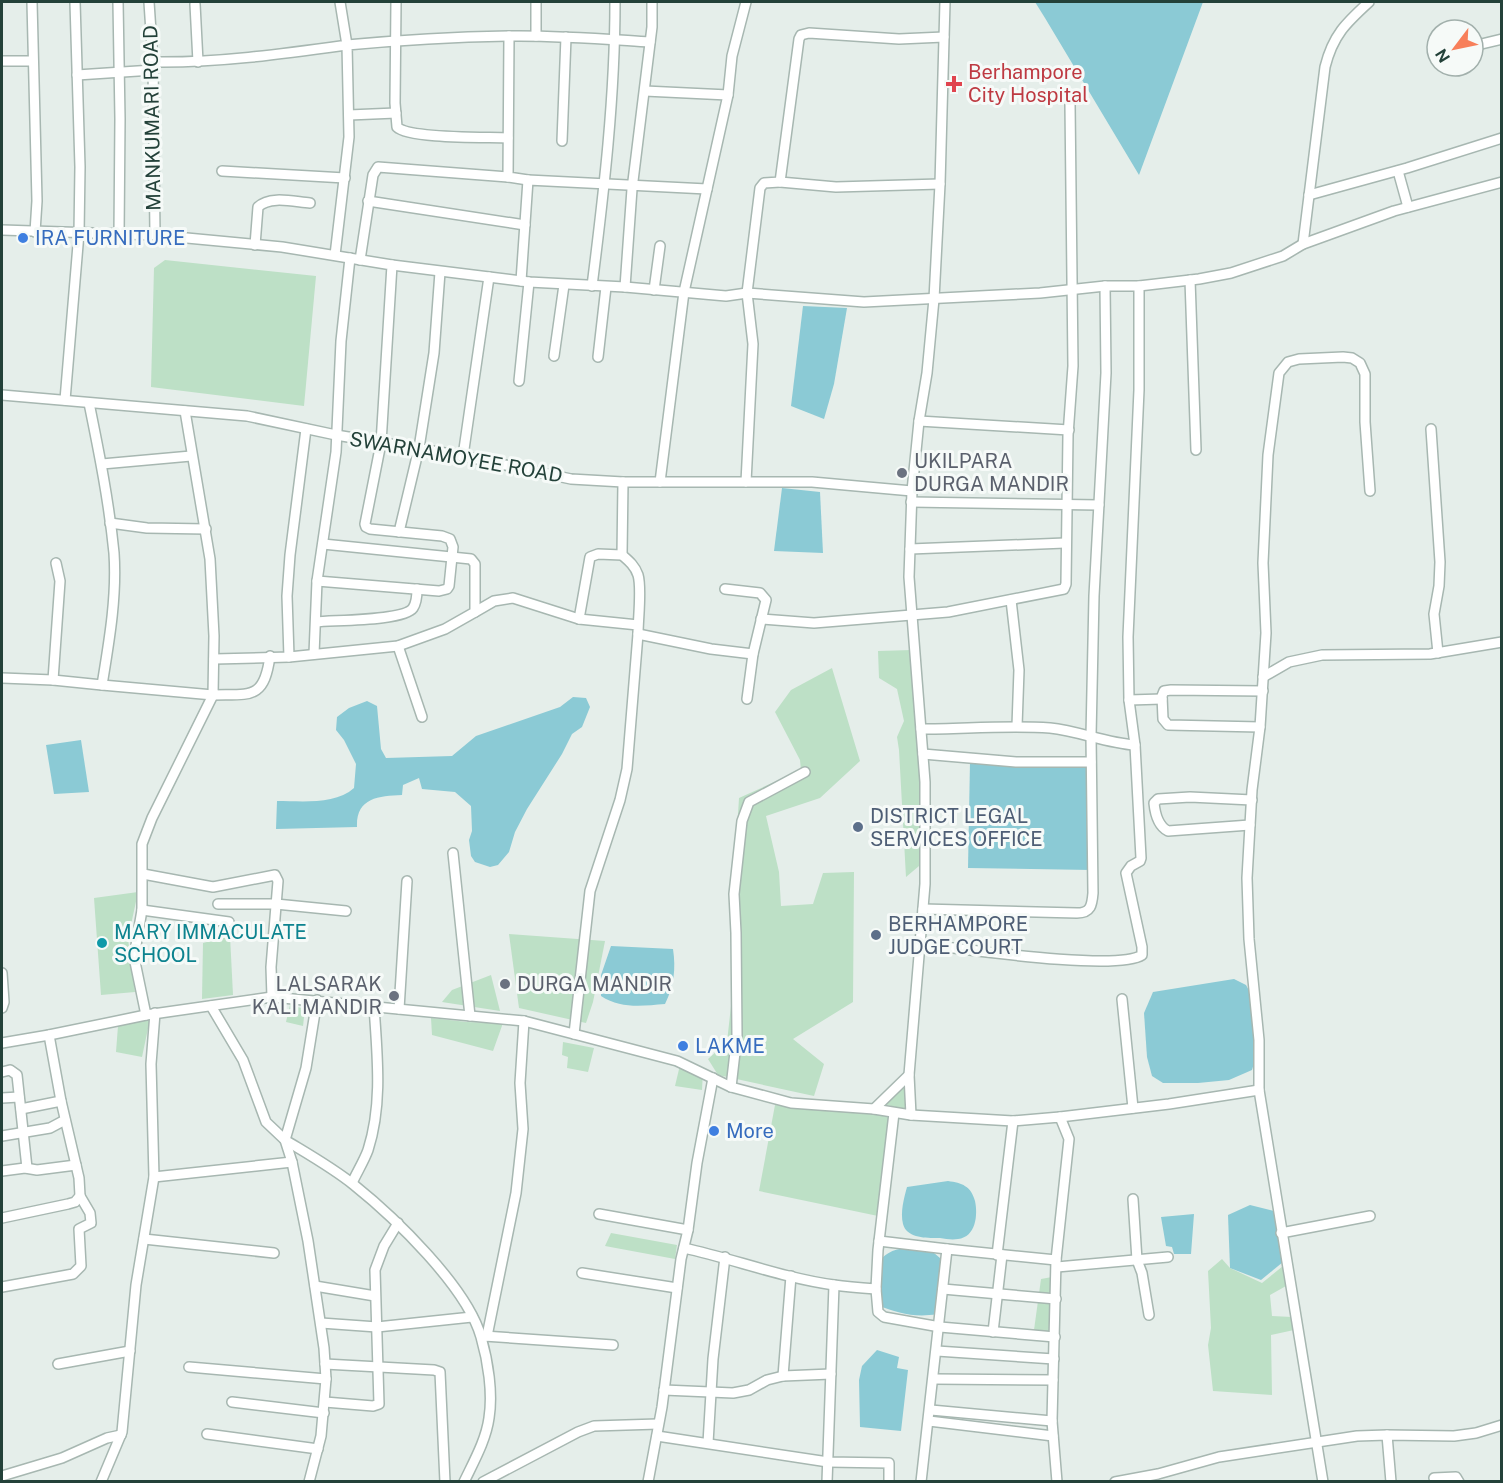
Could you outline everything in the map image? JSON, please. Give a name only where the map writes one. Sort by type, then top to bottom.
[{"type":"street","points":[[32,2],[37,201],[35,232]]},
{"type":"street","points":[[65,400],[79,233],[80,167],[75,2]]},
{"type":"street","points":[[118,2],[119,234]]},
{"type":"street","name":"MANKUMARI ROAD","points":[[149,2],[153,66],[155,235]]},
{"type":"street","points":[[335,255],[349,137],[347,45],[340,2]]},
{"type":"street","points":[[396,2],[397,127],[401,131],[425,135],[508,138]]},
{"type":"street","points":[[536,2],[536,36]]},
{"type":"street","points":[[592,286],[605,183],[615,40],[615,2]]},
{"type":"street","points":[[625,287],[652,2]]},
{"type":"street","points":[[660,482],[684,292],[728,95],[732,56],[746,2]]},
{"type":"street","points":[[911,1115],[909,1075],[925,884],[923,754],[909,577],[912,491],[934,299],[945,2]]},
{"type":"street","points":[[1303,244],[1329,50],[1342,28],[1369,2]]},
{"type":"street","points":[[195,4],[198,63]]},
{"type":"street","points":[[780,182],[801,35],[809,33],[899,39],[944,37]]},
{"type":"street","points":[[508,177],[509,36]]},
{"type":"street","points":[[77,75],[119,73],[153,66],[250,58],[396,40],[536,36],[650,42]]},
{"type":"street","points":[[562,141],[566,37]]},
{"type":"street","points":[[1485,43],[1502,39]]},
{"type":"street","points":[[2,61],[32,61]]},
{"type":"street","points":[[645,91],[728,95]]},
{"type":"street","points":[[761,619],[814,623],[948,612],[1064,589],[1066,584],[1068,430],[1073,366],[1070,104]]},
{"type":"street","points":[[349,115],[396,113]]},
{"type":"street","points":[[1309,195],[1398,171],[1502,138]]},
{"type":"street","points":[[360,260],[373,175],[375,169],[382,166],[528,180],[708,189]]},
{"type":"street","points":[[222,171],[345,178]]},
{"type":"street","points":[[1398,171],[1408,207]]},
{"type":"street","points":[[519,381],[528,180]]},
{"type":"street","points":[[746,482],[753,344],[747,293],[762,184],[780,182],[836,187],[940,184]]},
{"type":"street","name":"MANKUMARI ROAD","points":[[2,230],[155,235],[335,255],[440,272],[525,282],[625,287],[726,296],[747,293],[864,302],[1073,290],[1105,286],[1139,286],[1231,273],[1261,264],[1282,256],[1303,244],[1408,207],[1502,182]]},
{"type":"street","points":[[255,245],[260,204],[273,200],[310,203]]},
{"type":"street","points":[[368,201],[525,225]]},
{"type":"street","points":[[654,290],[660,246]]},
{"type":"street","points":[[314,654],[317,581],[336,452],[341,341],[350,258]]},
{"type":"street","points":[[317,581],[439,591],[447,589],[450,581],[452,542],[447,537],[370,530],[365,524],[381,443],[392,265]]},
{"type":"street","points":[[399,532],[419,448],[434,353],[440,272]]},
{"type":"street","points":[[463,456],[489,277]]},
{"type":"street","points":[[1190,279],[1196,450]]},
{"type":"street","points":[[554,356],[564,285]]},
{"type":"street","points":[[922,909],[1077,913],[1088,912],[1092,900],[1091,736],[1106,373],[1105,286]]},
{"type":"street","points":[[920,944],[1050,959],[1127,960],[1141,956],[1142,947],[1126,873],[1141,858],[1135,745],[1129,700],[1128,637],[1139,390],[1139,286]]},
{"type":"street","points":[[598,357],[606,287]]},
{"type":"street","points":[[1323,1482],[1259,1089],[1259,1040],[1249,939],[1247,878],[1266,633],[1263,563],[1268,454],[1279,373],[1287,362],[1299,359],[1343,357],[1352,358],[1360,363],[1365,374],[1365,422],[1371,491]]},
{"type":"street","name":"SWARNAMOYEE ROAD","points":[[2,395],[247,417],[571,478],[623,482],[812,482],[912,491]]},
{"type":"street","points":[[89,403],[102,464],[114,553],[111,633],[102,685]]},
{"type":"street","points":[[101,1482],[121,1435],[136,1285],[154,1177],[151,1014],[135,957],[142,910],[141,856],[145,835],[213,695],[214,636],[210,559],[185,411]]},
{"type":"street","points":[[919,422],[1068,430]]},
{"type":"street","points":[[289,657],[287,596],[290,555],[306,429]]},
{"type":"street","points":[[1431,429],[1440,562],[1440,586],[1434,614],[1438,653]]},
{"type":"street","points":[[102,464],[191,456]]},
{"type":"street","points":[[622,555],[623,482]]},
{"type":"street","points":[[912,502],[1099,505]]},
{"type":"street","points":[[110,523],[147,528],[206,530]]},
{"type":"street","points":[[910,549],[1065,543]]},
{"type":"street","points":[[322,544],[471,559],[475,564],[476,612]]},
{"type":"street","points":[[574,1034],[590,891],[620,800],[627,769],[638,629],[637,573],[632,564],[622,555],[598,554],[590,557],[579,619]]},
{"type":"street","points":[[53,680],[60,581],[56,563]]},
{"type":"street","points":[[315,622],[391,618],[406,614],[413,609],[416,603],[417,589]]},
{"type":"street","points":[[726,589],[763,595],[766,600],[753,654],[747,699]]},
{"type":"street","points":[[214,659],[289,657],[398,646],[445,629],[494,601],[513,597],[579,619],[638,629],[711,649],[753,654]]},
{"type":"street","points":[[1011,600],[1018,670],[1017,726]]},
{"type":"street","points":[[1263,677],[1289,662],[1322,655],[1391,656],[1438,653],[1502,642]]},
{"type":"street","points":[[398,646],[422,717]]},
{"type":"street","points":[[2,678],[53,680],[213,695],[241,694],[258,688],[267,677],[270,656]]},
{"type":"street","points":[[1260,727],[1168,725],[1162,719],[1162,699],[1163,693],[1171,690],[1263,691]]},
{"type":"street","points":[[1129,700],[1162,699]]},
{"type":"street","points":[[921,729],[1017,726],[1065,730],[1121,744],[1135,745]]},
{"type":"street","points":[[923,754],[1016,762],[1091,762]]},
{"type":"street","points":[[730,1087],[737,1035],[734,894],[742,821],[749,802],[805,772]]},
{"type":"street","points":[[1250,825],[1168,831],[1162,828],[1154,803],[1158,799],[1190,797],[1252,800]]},
{"type":"street","points":[[453,853],[470,1016]]},
{"type":"street","points":[[143,874],[213,887],[275,875],[278,880],[271,967],[272,997]]},
{"type":"street","points":[[399,1009],[407,881]]},
{"type":"street","points":[[218,904],[276,904],[346,911]]},
{"type":"street","points":[[142,910],[228,922]]},
{"type":"street","points":[[2,973],[4,1002],[2,1008]]},
{"type":"street","points":[[2,1043],[151,1014],[272,997],[524,1021],[677,1061],[730,1087],[791,1103],[874,1109],[911,1115],[1013,1121],[1133,1108],[1259,1089]]},
{"type":"street","points":[[1122,999],[1133,1108]]},
{"type":"street","points":[[309,1482],[324,1413],[325,1364],[315,1286],[292,1162],[285,1140],[306,1068],[317,1000]]},
{"type":"street","points":[[212,1006],[243,1060],[266,1122],[285,1140],[352,1183],[398,1223],[454,1288],[484,1336]]},
{"type":"street","points":[[352,1183],[368,1149],[376,1115],[378,1076],[374,1006]]},
{"type":"street","points":[[464,1482],[489,1421],[488,1373],[484,1336],[516,1193],[523,1129],[520,1083],[524,1021]]},
{"type":"street","points":[[2,1287],[73,1274],[80,1270],[79,1229],[91,1223],[90,1213],[80,1196],[76,1165],[49,1035]]},
{"type":"street","points":[[2,1072],[10,1070],[17,1075],[27,1168]]},
{"type":"street","points":[[874,1109],[909,1075]]},
{"type":"street","points":[[648,1482],[657,1436],[697,1163],[713,1078]]},
{"type":"street","points":[[2,1098],[19,1097]]},
{"type":"street","points":[[21,1109],[61,1101]]},
{"type":"street","points":[[894,1113],[879,1241],[876,1289],[880,1315],[940,1327],[1054,1337]]},
{"type":"street","points":[[1057,1482],[1052,1421],[1057,1264],[1069,1138],[1077,1115]]},
{"type":"street","points":[[1060,1117],[1069,1138]]},
{"type":"street","points":[[2,1136],[50,1128],[65,1120]]},
{"type":"street","points":[[993,1332],[1013,1121]]},
{"type":"street","points":[[154,1177],[292,1162]]},
{"type":"street","points":[[2,1171],[27,1168],[37,1170],[76,1165]]},
{"type":"street","points":[[2,1218],[68,1204],[75,1202],[80,1196]]},
{"type":"street","points":[[1133,1199],[1137,1260],[1146,1292],[1149,1315]]},
{"type":"street","points":[[599,1214],[688,1230]]},
{"type":"street","points":[[1281,1233],[1370,1216]]},
{"type":"street","points":[[325,1402],[377,1405],[380,1400],[375,1270],[384,1246],[398,1223]]},
{"type":"street","points":[[144,1239],[274,1253]]},
{"type":"street","points":[[879,1241],[1057,1264],[1168,1257]]},
{"type":"street","points":[[684,1248],[834,1285],[876,1289]]},
{"type":"street","points":[[921,1482],[931,1410],[947,1250]]},
{"type":"street","points":[[708,1443],[713,1359],[725,1257]]},
{"type":"street","points":[[582,1273],[677,1288]]},
{"type":"street","points":[[783,1376],[792,1276]]},
{"type":"street","points":[[827,1482],[834,1285]]},
{"type":"street","points":[[315,1286],[375,1296]]},
{"type":"street","points":[[943,1289],[1056,1299]]},
{"type":"street","points":[[321,1323],[377,1327],[472,1317]]},
{"type":"street","points":[[484,1336],[613,1345]]},
{"type":"street","points":[[58,1364],[130,1351]]},
{"type":"street","points":[[937,1351],[1054,1359]]},
{"type":"street","points":[[325,1364],[440,1372],[445,1482]]},
{"type":"street","points":[[189,1367],[326,1379]]},
{"type":"street","points":[[664,1390],[745,1392],[766,1380],[783,1376],[831,1374]]},
{"type":"street","points":[[934,1379],[1053,1380]]},
{"type":"street","points":[[232,1401],[324,1413]]},
{"type":"street","points":[[931,1410],[1052,1421]]},
{"type":"street","points":[[929,1421],[1053,1436]]},
{"type":"street","points":[[483,1482],[578,1432],[594,1426],[658,1424]]},
{"type":"street","points":[[1115,1482],[1158,1474],[1219,1457],[1357,1436],[1387,1434],[1454,1436],[1476,1433],[1502,1425]]},
{"type":"street","points":[[207,1434],[318,1449]]},
{"type":"street","points":[[1387,1434],[1391,1482]]},
{"type":"street","points":[[3,1482],[2,1475],[62,1458],[98,1442],[121,1435]]},
{"type":"street","points":[[657,1436],[828,1462],[889,1463],[889,1482]]},
{"type":"street","points":[[1434,1478],[1456,1478],[1459,1482]]},
{"type":"green space","points":[[165,260],[316,276],[304,406],[151,387],[154,268]]},
{"type":"green space","points":[[912,650],[921,782],[919,866],[906,877],[897,737],[904,721],[897,689],[879,678],[878,651]]},
{"type":"green space","points":[[832,668],[860,761],[820,798],[766,816],[779,872],[781,906],[813,904],[823,873],[854,872],[853,1002],[793,1039],[824,1064],[814,1096],[718,1075],[708,1059],[727,1042],[734,979],[732,911],[739,798],[801,770],[800,760],[775,712],[791,690]]},
{"type":"green space","points":[[138,892],[128,939],[135,992],[101,995],[94,898]]},
{"type":"green space","points":[[509,934],[605,941],[593,1002],[586,1023],[519,1008]]},
{"type":"green space","points":[[230,936],[233,995],[202,999],[203,943]]},
{"type":"green space","points":[[491,975],[500,1011],[442,1002],[452,990]]},
{"type":"green space","points":[[290,1005],[305,1009],[303,1026],[286,1022]]},
{"type":"green space","points":[[431,1018],[503,1023],[493,1051],[432,1035]]},
{"type":"green space","points":[[150,1019],[142,1057],[116,1052],[118,1026]]},
{"type":"green space","points":[[563,1042],[594,1048],[588,1072],[567,1068],[568,1057],[562,1055]]},
{"type":"green space","points":[[680,1065],[703,1071],[702,1090],[675,1086]]},
{"type":"green space","points":[[907,1080],[909,1110],[878,1103]]},
{"type":"green space","points":[[775,1105],[862,1110],[890,1118],[878,1216],[759,1191]]},
{"type":"green space","points":[[611,1233],[677,1245],[675,1259],[605,1246]]},
{"type":"green space","points":[[1222,1259],[1230,1268],[1262,1283],[1283,1266],[1286,1286],[1270,1295],[1272,1316],[1292,1317],[1294,1330],[1271,1335],[1272,1395],[1213,1391],[1208,1345],[1211,1328],[1208,1271]]},
{"type":"green space","points":[[1052,1277],[1052,1332],[1034,1330],[1041,1279]]},
{"type":"water","points":[[1035,2],[1203,2],[1139,175],[1045,18]]},
{"type":"water","points":[[803,306],[847,308],[834,384],[824,419],[791,406]]},
{"type":"water","points":[[782,488],[820,492],[823,553],[774,551]]},
{"type":"water","points":[[573,697],[586,698],[590,707],[582,727],[572,734],[527,809],[515,832],[509,852],[498,865],[490,867],[475,862],[471,856],[469,840],[472,831],[471,806],[455,792],[422,789],[419,778],[403,785],[402,795],[385,796],[364,804],[360,810],[357,827],[276,829],[277,801],[328,800],[354,788],[356,764],[344,740],[336,730],[337,717],[349,708],[367,701],[377,706],[381,749],[386,758],[452,756],[476,736],[560,707]]},
{"type":"water","points":[[81,740],[89,792],[54,794],[46,745]]},
{"type":"water","points":[[1090,761],[1091,870],[968,868],[970,762]]},
{"type":"water","points":[[611,946],[673,949],[674,977],[665,1004],[624,1005],[601,996],[601,975]]},
{"type":"water","points":[[1234,979],[1246,985],[1252,996],[1258,1050],[1252,1070],[1229,1080],[1198,1083],[1163,1083],[1152,1076],[1147,1057],[1144,1013],[1153,992]]},
{"type":"water","points":[[948,1181],[965,1186],[975,1201],[974,1224],[969,1234],[954,1239],[924,1238],[909,1233],[903,1224],[902,1215],[907,1187]]},
{"type":"water","points":[[1250,1205],[1274,1211],[1283,1262],[1261,1280],[1230,1268],[1228,1215]]},
{"type":"water","points":[[1194,1214],[1191,1254],[1174,1254],[1172,1247],[1166,1246],[1161,1217]]},
{"type":"water","points":[[919,1247],[934,1253],[946,1263],[937,1314],[907,1314],[877,1305],[879,1261],[892,1251]]},
{"type":"water","points":[[877,1350],[899,1357],[897,1368],[908,1370],[901,1431],[860,1427],[859,1380],[862,1366]]},
{"type":"place","name":"Berhampore City Hospital","points":[[954,84]]},
{"type":"place","name":"IRA FURNITURE","points":[[23,238]]},
{"type":"place","name":"UKILPARA DURGA MANDIR","points":[[902,473]]},
{"type":"place","name":"DISTRICT LEGAL SERVICES OFFICE","points":[[858,827]]},
{"type":"place","name":"BERHAMPORE JUDGE COURT","points":[[876,935]]},
{"type":"place","name":"MARY IMMACULATE SCHOOL","points":[[102,943]]},
{"type":"place","name":"DURGA MANDIR","points":[[505,984]]},
{"type":"place","name":"LALSARAK KALI MANDIR","points":[[394,996]]},
{"type":"place","name":"LAKME","points":[[683,1046]]},
{"type":"place","name":"More","points":[[714,1131]]}]
